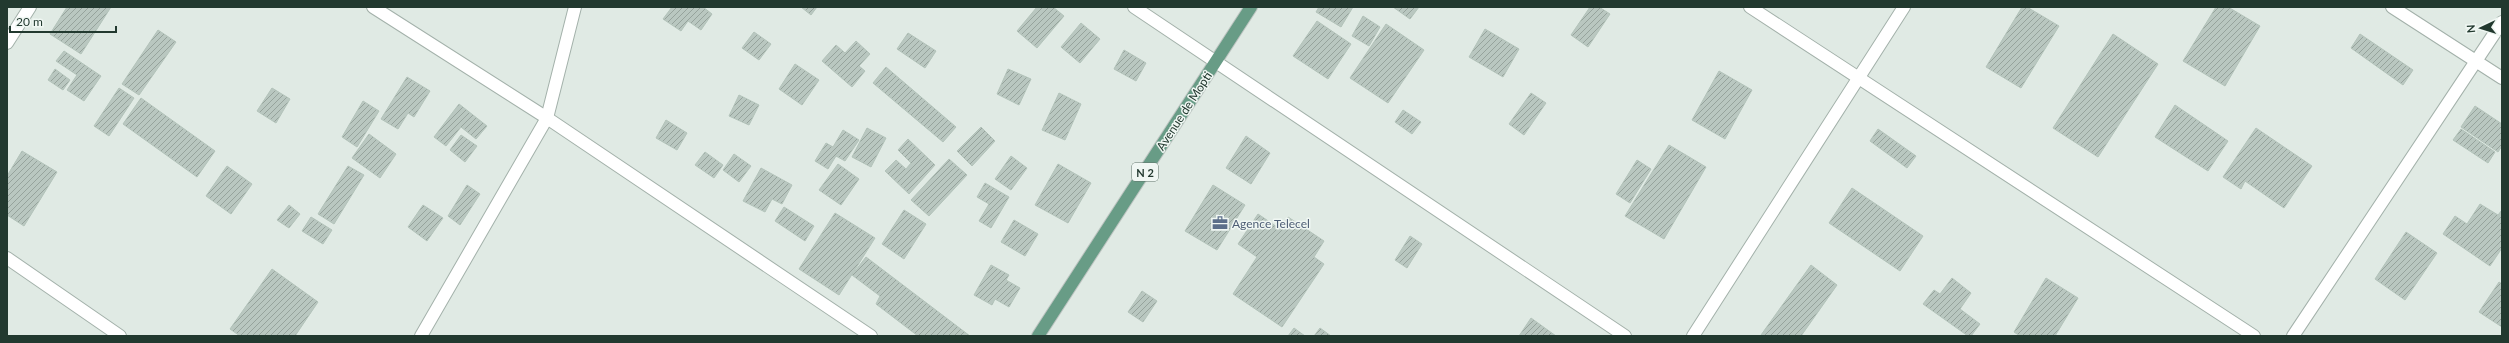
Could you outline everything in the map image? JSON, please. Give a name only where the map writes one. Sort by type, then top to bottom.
[{"type":"main road","name":"Avenue de Mopti","points":[[1038,336],[1252,7]]},
{"type":"street","points":[[7,43],[30,7]]},
{"type":"street","points":[[373,7],[547,118],[871,336]]},
{"type":"street","points":[[421,336],[547,118],[575,7]]},
{"type":"street","points":[[1134,7],[1626,336]]},
{"type":"street","points":[[1750,7],[2254,336]]},
{"type":"street","points":[[1693,336],[1860,78],[1904,7]]},
{"type":"street","points":[[2392,7],[2502,78]]},
{"type":"street","points":[[2294,336],[2478,62],[2502,22]]},
{"type":"street","points":[[7,258],[120,336]]},
{"type":"building","points":[[67,7],[111,7],[81,54],[50,34]]},
{"type":"building","points":[[672,7],[703,7],[712,14],[701,30],[688,21],[681,31],[663,19]]},
{"type":"building","points":[[801,7],[817,7],[811,15]]},
{"type":"building","points":[[1037,7],[1053,7],[1064,16],[1037,48],[1017,31]]},
{"type":"building","points":[[1319,7],[1353,7],[1341,27],[1316,12]]},
{"type":"building","points":[[1393,7],[1419,7],[1410,19]]},
{"type":"building","points":[[1590,7],[1599,7],[1610,14],[1588,47],[1571,35]]},
{"type":"building","points":[[2022,7],[2027,7],[2059,26],[2021,88],[1986,67]]},
{"type":"building","points":[[2216,7],[2228,7],[2260,26],[2225,86],[2183,61]]},
{"type":"building","points":[[1363,16],[1380,27],[1369,46],[1352,36]]},
{"type":"building","points":[[1317,21],[1351,44],[1328,79],[1293,56]]},
{"type":"building","points":[[1081,23],[1100,39],[1080,63],[1061,47]]},
{"type":"building","points":[[1386,24],[1424,50],[1388,103],[1350,78]]},
{"type":"building","points":[[1485,29],[1519,49],[1503,77],[1469,57]]},
{"type":"building","points":[[158,30],[176,42],[139,95],[122,84]]},
{"type":"building","points":[[754,32],[771,44],[759,60],[742,48]]},
{"type":"building","points":[[908,33],[936,51],[925,68],[897,49]]},
{"type":"building","points":[[2113,34],[2158,64],[2098,157],[2053,128]]},
{"type":"building","points":[[2360,34],[2413,70],[2403,85],[2351,48]]},
{"type":"building","points":[[856,41],[870,54],[859,66],[865,71],[852,87],[822,61],[836,45],[845,53]]},
{"type":"building","points":[[1124,50],[1146,63],[1136,81],[1114,69]]},
{"type":"building","points":[[64,51],[101,76],[84,101],[67,90],[77,75],[56,61]]},
{"type":"building","points":[[795,64],[819,80],[802,105],[779,89]]},
{"type":"building","points":[[886,67],[956,127],[943,142],[873,83]]},
{"type":"building","points":[[55,69],[70,80],[63,90],[48,80]]},
{"type":"building","points":[[1008,69],[1031,79],[1019,105],[997,94]]},
{"type":"building","points":[[1719,71],[1752,90],[1725,139],[1692,120]]},
{"type":"building","points":[[407,77],[430,91],[414,117],[408,113],[398,129],[381,119]]},
{"type":"building","points":[[119,88],[134,98],[109,136],[94,126]]},
{"type":"building","points":[[272,88],[290,99],[276,123],[257,111]]},
{"type":"building","points":[[1059,93],[1081,104],[1065,140],[1042,130]]},
{"type":"building","points":[[1531,93],[1546,103],[1524,135],[1509,124]]},
{"type":"building","points":[[739,95],[759,105],[749,125],[729,116]]},
{"type":"building","points":[[141,98],[215,151],[197,177],[123,124]]},
{"type":"building","points":[[363,101],[379,111],[357,147],[342,137]]},
{"type":"building","points":[[459,104],[487,126],[476,139],[461,127],[446,146],[434,137]]},
{"type":"building","points":[[2175,105],[2228,141],[2208,171],[2155,137]]},
{"type":"building","points":[[2475,106],[2502,124],[2502,146],[2498,152],[2461,127]]},
{"type":"building","points":[[1403,110],[1421,122],[1412,134],[1395,122]]},
{"type":"building","points":[[666,120],[687,133],[677,150],[656,138]]},
{"type":"building","points":[[981,127],[995,141],[972,166],[957,151]]},
{"type":"building","points":[[867,128],[886,138],[871,167],[852,157]]},
{"type":"building","points":[[2256,128],[2312,166],[2284,208],[2245,181],[2241,189],[2223,177]]},
{"type":"building","points":[[1878,129],[1916,156],[1907,168],[1870,141]]},
{"type":"building","points":[[2461,129],[2495,152],[2488,163],[2453,140]]},
{"type":"building","points":[[843,130],[859,140],[845,161],[836,156],[828,169],[815,161],[826,143],[833,147]]},
{"type":"building","points":[[369,134],[396,154],[380,178],[352,158]]},
{"type":"building","points":[[461,135],[477,146],[465,162],[450,150]]},
{"type":"building","points":[[1246,136],[1270,153],[1251,184],[1226,168]]},
{"type":"building","points":[[908,139],[935,165],[909,194],[885,171],[896,160],[906,169],[911,163],[898,150]]},
{"type":"building","points":[[1669,145],[1706,167],[1664,239],[1625,216]]},
{"type":"building","points":[[22,151],[57,172],[24,226],[7,215],[7,176]]},
{"type":"building","points":[[705,152],[723,165],[714,178],[695,165]]},
{"type":"building","points":[[734,154],[751,166],[739,182],[723,170]]},
{"type":"building","points":[[1011,156],[1027,168],[1011,190],[995,179]]},
{"type":"building","points":[[949,159],[967,175],[929,216],[911,200]]},
{"type":"building","points":[[1637,160],[1651,169],[1630,203],[1616,194]]},
{"type":"building","points":[[838,164],[859,179],[841,205],[819,190]]},
{"type":"building","points":[[1058,164],[1091,183],[1068,223],[1035,205]]},
{"type":"building","points":[[227,166],[252,184],[231,214],[206,196]]},
{"type":"building","points":[[348,166],[364,175],[334,224],[318,214]]},
{"type":"building","points":[[761,168],[792,185],[782,204],[772,199],[765,212],[743,201]]},
{"type":"building","points":[[985,183],[1009,197],[991,228],[979,221],[989,204],[977,197]]},
{"type":"building","points":[[467,185],[480,194],[460,225],[448,216]]},
{"type":"building","points":[[1213,185],[1245,205],[1217,250],[1185,231]]},
{"type":"building","points":[[1852,188],[1923,236],[1900,271],[1829,223]]},
{"type":"building","points":[[2480,204],[2498,215],[2502,210],[2502,248],[2490,266],[2443,234],[2455,216],[2467,224]]},
{"type":"building","points":[[289,205],[300,214],[289,228],[277,220]]},
{"type":"building","points":[[423,205],[443,218],[427,241],[408,227]]},
{"type":"building","points":[[784,207],[814,226],[805,241],[775,221]]},
{"type":"building","points":[[904,210],[926,224],[904,259],[882,244]]},
{"type":"building","points":[[835,213],[875,238],[839,295],[799,269]]},
{"type":"building","points":[[1258,214],[1280,229],[1288,217],[1324,241],[1314,257],[1324,264],[1282,327],[1233,294],[1257,257],[1238,244]]},
{"type":"building","points":[[311,217],[332,230],[323,244],[302,231]]},
{"type":"building","points":[[1014,220],[1038,234],[1025,256],[1001,242]]},
{"type":"building","points":[[2406,232],[2437,253],[2405,300],[2375,279]]},
{"type":"building","points":[[1410,236],[1422,244],[1407,268],[1395,260]]},
{"type":"building","points":[[866,257],[970,336],[918,336],[876,304],[880,296],[852,275]]},
{"type":"building","points":[[991,265],[1009,275],[1006,280],[1020,288],[1009,307],[995,299],[992,305],[974,295]]},
{"type":"building","points":[[1811,265],[1837,285],[1801,336],[1762,336],[1761,335]]},
{"type":"building","points":[[272,269],[318,302],[295,336],[240,336],[230,329]]},
{"type":"building","points":[[1952,278],[1971,293],[1960,309],[1980,324],[1971,336],[1968,336],[1923,304],[1934,290],[1940,294]]},
{"type":"building","points":[[2046,278],[2078,298],[2055,336],[2020,336],[2014,332]]},
{"type":"building","points":[[2499,282],[2502,284],[2502,327],[2479,312]]},
{"type":"building","points":[[1142,291],[1157,301],[1143,322],[1128,312]]},
{"type":"building","points":[[1531,318],[1556,336],[1519,336]]},
{"type":"building","points":[[1294,328],[1305,336],[1288,336]]},
{"type":"building","points":[[1320,328],[1331,336],[1314,336]]},
{"type":"place","name":"Agence Telecel","points":[[1220,223]]}]
